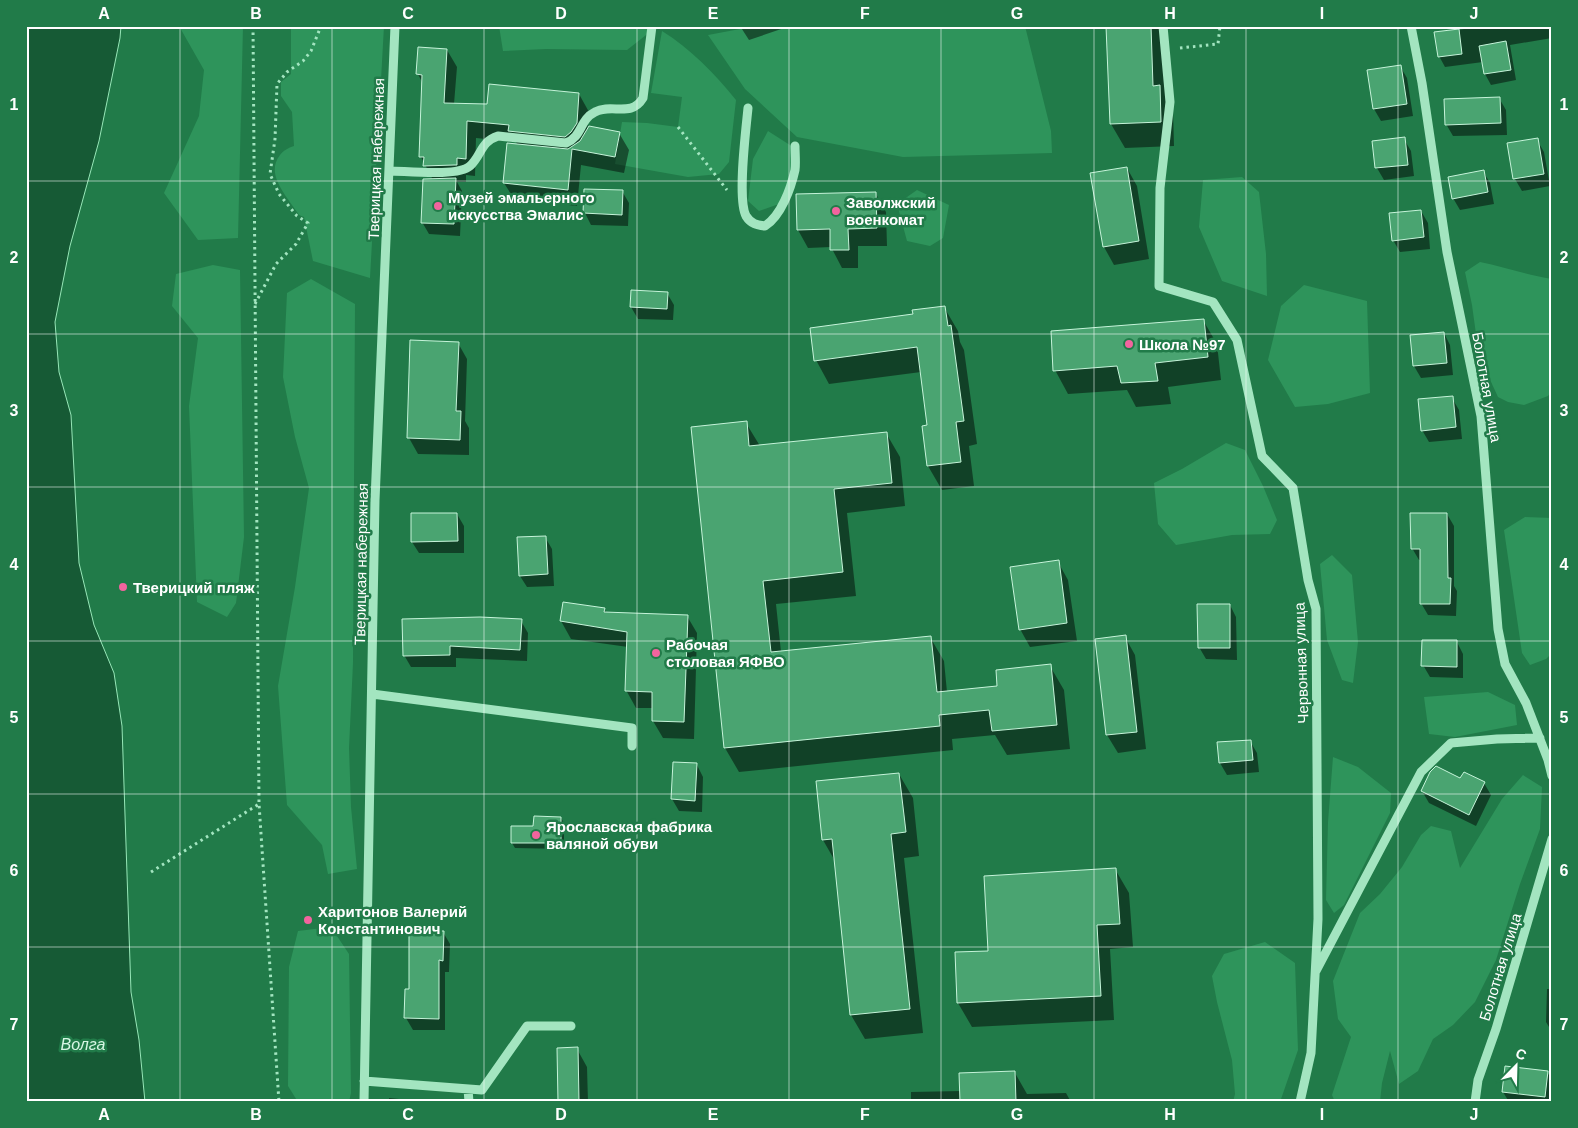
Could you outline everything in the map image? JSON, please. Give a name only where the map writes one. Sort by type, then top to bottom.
[{"type":"street","name":"Тверицкая набережная","points":[[364,1102],[375,500],[395,26]]},
{"type":"street","points":[[389,170],[456,172],[468,168],[489,139],[498,136],[566,143],[574,140],[586,118],[597,110],[630,109],[639,104],[643,98],[652,26]]},
{"type":"street","points":[[1163,26],[1165,50]]},
{"type":"street","name":"Болотная улица","points":[[1411,26],[1422,84],[1447,252],[1481,416],[1498,629],[1506,664],[1540,738],[1552,776]]},
{"type":"street","name":"Червонная улица","points":[[1165,50],[1170,102],[1160,188],[1159,286],[1213,302],[1237,340],[1262,456],[1293,488],[1308,580],[1316,609],[1318,919],[1310,1053],[1300,1102]]},
{"type":"street","points":[[748,108],[744,156],[743,205],[746,216],[754,224],[765,226],[772,222],[781,208],[795,169],[795,146]]},
{"type":"street","points":[[372,694],[632,728],[632,746]]},
{"type":"street","points":[[1315,973],[1421,772],[1451,743],[1540,738]]},
{"type":"street","name":"Болотная улица","points":[[1475,1102],[1478,1080],[1496,1029],[1552,839]]},
{"type":"street","points":[[364,1080],[482,1090],[527,1026],[571,1026]]},
{"type":"street","points":[[468,1089],[469,1102]]},
{"type":"path","points":[[252,26],[259,804],[279,1102]]},
{"type":"path","points":[[255,305],[276,264],[296,244],[308,222],[297,216],[279,194],[270,174],[275,139],[278,84],[287,72],[303,61],[312,51],[322,26]]},
{"type":"path","points":[[1165,50],[1218,44],[1220,26]]},
{"type":"path","points":[[678,127],[731,195]]},
{"type":"path","points":[[151,872],[259,804]]},
{"type":"shaded area","points":[[179,26],[243,26],[238,238],[198,240],[164,193],[199,116],[204,70]]},
{"type":"shaded area","points":[[291,26],[384,26],[370,278],[313,261],[304,217],[299,215],[283,192],[276,177],[276,162],[280,155],[286,149],[294,146],[292,112],[281,96],[281,82],[291,74]]},
{"type":"shaded area","points":[[499,26],[652,26],[655,28],[627,50],[546,49],[503,51]]},
{"type":"shaded area","points":[[756,26],[1025,26],[1051,131],[1052,153],[903,157],[797,137],[745,89],[708,35]]},
{"type":"shaded area","points":[[662,31],[702,62],[736,100],[729,162],[719,174],[688,177],[615,164],[622,122],[678,127],[682,97],[651,93]]},
{"type":"shaded area","points":[[768,131],[793,147],[791,174],[779,204],[759,211],[748,201],[753,159]]},
{"type":"shaded area","points":[[1242,177],[1259,192],[1266,254],[1267,296],[1222,281],[1199,227],[1203,180]]},
{"type":"shaded area","points":[[917,190],[949,205],[943,238],[930,246],[907,241],[897,204]]},
{"type":"shaded area","points":[[1480,262],[1552,279],[1552,390],[1548,396],[1524,405],[1508,402],[1498,397],[1479,356],[1465,272]]},
{"type":"shaded area","points":[[213,265],[240,270],[244,537],[236,603],[227,617],[197,602],[189,406],[198,338],[172,306],[176,274]]},
{"type":"shaded area","points":[[311,279],[355,304],[353,663],[349,748],[351,807],[357,869],[328,874],[322,845],[287,805],[278,686],[309,488],[295,437],[283,377],[287,293]]},
{"type":"shaded area","points":[[1304,285],[1367,301],[1370,393],[1328,404],[1295,407],[1268,360],[1281,306]]},
{"type":"shaded area","points":[[1226,443],[1245,450],[1277,520],[1270,534],[1232,535],[1176,545],[1158,524],[1154,483]]},
{"type":"shaded area","points":[[1525,517],[1552,518],[1552,653],[1546,659],[1530,665],[1522,653],[1504,530]]},
{"type":"shaded area","points":[[1332,555],[1352,575],[1358,642],[1353,683],[1342,680],[1327,640],[1320,564]]},
{"type":"shaded area","points":[[1488,692],[1515,705],[1517,725],[1455,737],[1429,734],[1424,697]]},
{"type":"shaded area","points":[[1333,757],[1358,767],[1391,793],[1390,813],[1344,905],[1334,913],[1326,900],[1328,822]]},
{"type":"shaded area","points":[[1523,775],[1542,787],[1540,829],[1496,960],[1475,1002],[1453,1025],[1433,1039],[1418,1071],[1399,1084],[1390,1051],[1382,1083],[1380,1102],[1335,1102],[1332,1095],[1351,1037],[1338,1019],[1333,981],[1360,913],[1380,894],[1402,867],[1421,835],[1431,826],[1451,831],[1460,868],[1502,799]]},
{"type":"shaded area","points":[[331,927],[349,954],[351,1093],[349,1102],[298,1102],[288,1086],[289,967],[298,931]]},
{"type":"shaded area","points":[[1265,942],[1295,963],[1298,1050],[1280,1102],[1233,1102],[1235,1094],[1232,1060],[1212,976],[1224,954]]},
{"type":"water","name":"Волга","points":[[26,26],[121,26],[99,141],[70,246],[55,322],[59,372],[71,415],[79,563],[94,625],[114,673],[122,726],[131,992],[139,1040],[145,1102],[26,1102]]},
{"type":"building","points":[[1106,26],[1151,26],[1153,86],[1160,85],[1161,122],[1110,124]]},
{"type":"building","points":[[1459,29],[1462,54],[1438,57],[1434,32]]},
{"type":"building","points":[[1506,41],[1511,70],[1484,74],[1479,46]]},
{"type":"building","points":[[418,47],[447,49],[444,103],[487,104],[489,84],[579,93],[577,123],[565,137],[508,131],[509,125],[467,121],[466,159],[457,158],[457,165],[423,166],[424,157],[419,157],[422,75],[416,74]]},
{"type":"building","points":[[1401,65],[1407,104],[1373,109],[1367,70]]},
{"type":"building","points":[[1500,97],[1501,123],[1445,125],[1444,99]]},
{"type":"building","points":[[589,126],[620,132],[615,157],[572,149],[568,190],[503,183],[507,143],[568,149],[580,141]]},
{"type":"building","points":[[1405,137],[1408,165],[1375,168],[1372,141]]},
{"type":"building","points":[[1538,138],[1544,174],[1513,179],[1507,143]]},
{"type":"building","points":[[1127,167],[1139,241],[1103,247],[1090,173]]},
{"type":"building","points":[[1484,170],[1488,192],[1452,199],[1448,177]]},
{"type":"building","points":[[456,178],[454,224],[421,223],[423,179]]},
{"type":"building","points":[[584,189],[623,190],[622,215],[583,213]]},
{"type":"building","name":"Заволжский военкомат","points":[[876,192],[877,228],[848,229],[849,250],[830,250],[830,229],[797,230],[796,194]]},
{"type":"building","points":[[1421,210],[1424,237],[1392,241],[1389,213]]},
{"type":"building","points":[[631,290],[668,292],[667,309],[630,307]]},
{"type":"building","points":[[945,306],[948,326],[951,325],[964,421],[956,422],[961,462],[927,466],[922,426],[927,425],[917,347],[814,361],[810,328],[913,314],[912,310]]},
{"type":"building","name":"Школа №97","points":[[1204,319],[1208,357],[1155,363],[1158,381],[1121,383],[1117,366],[1053,371],[1051,331]]},
{"type":"building","points":[[1444,332],[1447,363],[1413,366],[1410,335]]},
{"type":"building","points":[[410,340],[459,342],[456,411],[461,411],[460,440],[407,438]]},
{"type":"building","points":[[1453,396],[1456,427],[1421,431],[1418,399]]},
{"type":"building","points":[[747,421],[749,446],[887,432],[892,483],[834,489],[843,572],[763,581],[771,652],[931,636],[937,692],[997,686],[996,670],[1051,664],[1057,725],[992,731],[989,710],[939,715],[940,726],[724,748],[691,427]]},
{"type":"building","points":[[411,513],[457,513],[458,541],[411,542]]},
{"type":"building","points":[[1410,513],[1447,513],[1448,578],[1451,578],[1450,604],[1420,604],[1420,549],[1411,549]]},
{"type":"building","points":[[546,536],[548,574],[519,576],[517,537]]},
{"type":"building","points":[[1059,560],[1067,623],[1019,630],[1010,567]]},
{"type":"building","name":"Рабочая столовая ЯФВО","points":[[563,602],[605,608],[604,612],[688,615],[684,722],[652,721],[652,692],[625,691],[627,632],[560,621]]},
{"type":"building","points":[[1197,604],[1230,604],[1230,648],[1198,648]]},
{"type":"building","points":[[480,617],[522,619],[520,650],[450,646],[450,655],[403,656],[402,619]]},
{"type":"building","points":[[1126,635],[1137,732],[1106,735],[1095,639]]},
{"type":"building","points":[[1422,640],[1457,640],[1457,667],[1421,666]]},
{"type":"building","points":[[1251,740],[1253,760],[1219,763],[1217,742]]},
{"type":"building","points":[[673,762],[697,763],[695,801],[671,799]]},
{"type":"building","points":[[1436,766],[1460,778],[1464,772],[1485,782],[1469,815],[1421,791],[1430,772]]},
{"type":"building","points":[[899,773],[906,832],[891,834],[910,1009],[850,1015],[832,839],[822,840],[816,781]]},
{"type":"building","name":"Ярославская фабрика валяной обуви","points":[[534,816],[561,817],[561,843],[511,843],[511,826],[533,826]]},
{"type":"building","points":[[1116,868],[1120,924],[1097,925],[1101,996],[957,1003],[955,952],[988,951],[984,876]]},
{"type":"building","points":[[409,931],[444,931],[443,961],[439,960],[439,1019],[404,1018],[405,989],[409,989]]},
{"type":"building","points":[[578,1047],[579,1102],[558,1102],[557,1048]]},
{"type":"building","points":[[1505,1066],[1548,1071],[1545,1097],[1502,1092]]},
{"type":"building","points":[[1015,1071],[1016,1102],[960,1102],[959,1073]]},
{"type":"place","name":"Музей эмальерного искусства Эмалис","points":[[438,206]]},
{"type":"place","name":"Заволжский военкомат","points":[[836,211]]},
{"type":"place","name":"Школа №97","points":[[1129,344]]},
{"type":"place","name":"Тверицкий пляж","points":[[123,587]]},
{"type":"place","name":"Рабочая столовая ЯФВО","points":[[656,653]]},
{"type":"place","name":"Ярославская фабрика валяной обуви","points":[[536,835]]},
{"type":"place","name":"Харитонов Валерий Константинович","points":[[308,920]]}]
